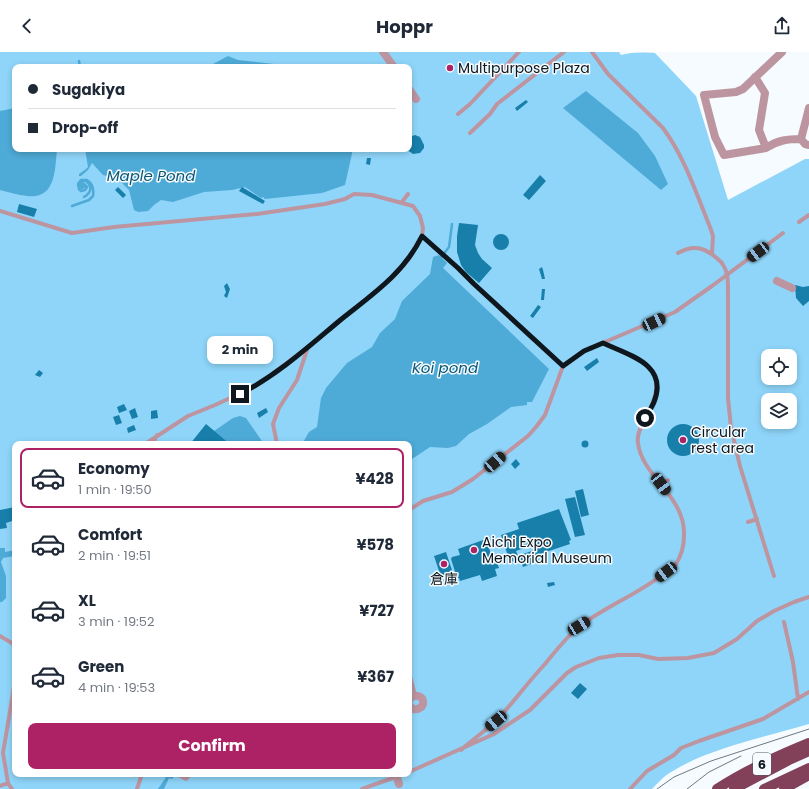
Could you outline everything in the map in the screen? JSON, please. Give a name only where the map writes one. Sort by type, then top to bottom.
[{"type":"main road","name":"6","points":[[717,789],[740,774],[809,743]]},
{"type":"main road","name":"6","points":[[734,789],[809,751]]},
{"type":"main road","name":"6","points":[[764,789],[809,768]]},
{"type":"main road","name":"6","points":[[784,789],[809,775]]},
{"type":"street","points":[[384,52],[392,64]]},
{"type":"street","points":[[782,52],[743,89],[736,92],[704,95],[715,137],[724,156],[766,148],[785,139],[801,139]]},
{"type":"street","points":[[755,77],[765,93],[759,130],[766,148]]},
{"type":"street","points":[[412,93],[416,99]]},
{"type":"street","points":[[801,139],[809,108]]},
{"type":"street","points":[[801,139],[805,144],[809,145]]},
{"type":"street","points":[[777,280],[792,288]]},
{"type":"street","points":[[412,708],[415,710],[422,707],[423,700],[414,696]]},
{"type":"lane","points":[[458,114],[470,104],[519,52]]},
{"type":"lane","points":[[470,133],[490,114],[497,104],[564,52]]},
{"type":"lane","points":[[592,52],[608,74],[663,128],[670,138],[684,164],[710,227],[713,236],[712,253]]},
{"type":"lane","points":[[0,211],[72,233],[114,227],[264,213],[325,204],[345,199],[354,194],[372,195],[402,202],[413,206],[420,216],[422,236],[409,259],[393,277],[308,347],[256,386],[216,405],[188,416],[149,441]]},
{"type":"lane","points":[[402,202],[408,194]]},
{"type":"lane","points":[[799,222],[809,215]]},
{"type":"lane","points":[[412,508],[423,500],[452,492],[473,479],[528,436],[545,415],[563,366],[584,351],[675,312],[783,233]]},
{"type":"lane","points":[[422,236],[563,366]]},
{"type":"lane","points":[[678,253],[687,248],[705,250],[712,253],[722,263],[726,270],[728,278],[728,398],[731,428],[740,466],[774,576]]},
{"type":"lane","points":[[461,750],[496,721],[579,626],[657,579],[675,565],[682,552],[684,522],[677,506],[644,461],[639,452],[637,442],[639,432],[654,401],[657,390],[652,368],[641,360],[603,343]]},
{"type":"lane","points":[[276,441],[273,424],[279,408],[297,380],[308,347]]},
{"type":"lane","points":[[154,441],[157,435]]},
{"type":"lane","points":[[661,484],[668,480]]},
{"type":"lane","points":[[748,522],[757,519]]},
{"type":"lane","points":[[412,771],[494,734],[530,710],[567,673],[576,667],[599,658],[618,654],[639,655],[658,659],[688,658],[714,652],[737,639],[757,621],[774,611],[809,597]]},
{"type":"lane","points":[[784,622],[798,699]]},
{"type":"lane","points":[[0,636],[12,643]]},
{"type":"lane","points":[[630,789],[647,771],[674,755],[681,748],[699,740],[763,719],[809,692]]},
{"type":"lane","points":[[12,699],[3,753],[8,783],[12,789]]},
{"type":"lane","points":[[137,789],[141,777]]},
{"type":"lane","points":[[362,789],[399,777]]},
{"type":"lane","points":[[0,786],[8,783]]},
{"type":"shaded area","points":[[0,52],[619,52],[621,55],[638,52],[655,53],[696,96],[728,200],[805,159],[809,159],[809,724],[718,750],[684,765],[662,779],[652,789],[0,789]]},
{"type":"water","points":[[228,56],[238,60],[274,64],[213,64]]},
{"type":"water","points":[[586,91],[638,133],[655,156],[668,184],[661,190],[563,108]]},
{"type":"water","points":[[12,109],[12,152],[57,152],[56,165],[52,182],[44,193],[37,196],[24,196],[0,190],[0,111]]},
{"type":"water","name":"Maple Pond","points":[[86,152],[352,152],[345,185],[322,193],[265,199],[263,197],[261,198],[245,187],[232,190],[204,192],[173,202],[161,200],[148,211],[138,212],[134,210],[129,190],[118,179],[103,175],[92,163],[88,170],[79,176],[79,174],[88,167]]},
{"type":"water","name":"Koi pond","points":[[439,255],[447,263],[443,268],[549,369],[532,402],[527,402],[527,405],[511,407],[487,424],[469,434],[456,446],[448,448],[430,447],[412,459],[412,441],[304,441],[309,432],[317,427],[321,398],[326,388],[347,363],[372,347],[380,333],[395,319],[402,301],[430,274],[433,257]]},
{"type":"water","points":[[240,416],[246,418],[262,441],[226,441],[214,431],[233,418]]},
{"type":"water","points":[[0,548],[5,548],[5,552],[12,551],[12,556],[3,558],[1,562],[6,576],[6,598],[0,602]]},
{"type":"water","points":[[166,777],[174,777],[172,779],[169,778],[164,789],[158,789]]},
{"type":"building","points":[[526,100],[528,102],[517,111],[515,108]]},
{"type":"building","points":[[415,135],[420,137],[424,145],[424,148],[420,153],[413,154],[410,152],[412,152],[412,136]]},
{"type":"building","points":[[367,158],[371,158],[370,165],[366,164]]},
{"type":"building","points":[[540,175],[546,181],[529,200],[523,195]]},
{"type":"building","points":[[118,187],[126,195],[123,198],[115,190]]},
{"type":"building","points":[[242,187],[265,201],[263,204],[239,191]]},
{"type":"building","points":[[19,204],[37,209],[34,217],[17,212]]},
{"type":"building","points":[[459,223],[478,225],[475,245],[482,259],[492,268],[479,283],[466,272],[461,265],[457,252]]},
{"type":"building","points":[[501,234],[508,239],[509,242],[504,249],[501,250],[494,245],[493,242],[498,235]]},
{"type":"building","points":[[542,267],[545,279],[542,279],[539,269]]},
{"type":"building","points":[[227,283],[230,289],[227,298],[224,296],[226,292],[224,286]]},
{"type":"building","points":[[795,285],[803,287],[809,286],[809,301],[803,306],[796,298]]},
{"type":"building","points":[[542,289],[545,289],[544,300],[541,300]]},
{"type":"building","points":[[538,305],[541,307],[533,318],[530,316]]},
{"type":"building","points":[[597,358],[599,362],[587,371],[584,367]]},
{"type":"building","points":[[39,370],[43,373],[40,377],[35,375]]},
{"type":"building","points":[[124,404],[127,410],[119,413],[117,407]]},
{"type":"building","points":[[135,408],[138,417],[132,419],[129,411]]},
{"type":"building","points":[[266,408],[268,412],[259,418],[257,413]]},
{"type":"building","points":[[157,410],[158,418],[151,419],[151,411]]},
{"type":"building","points":[[119,415],[122,423],[116,425],[113,417]]},
{"type":"building","points":[[206,424],[226,441],[192,441]]},
{"type":"building","name":"Circular rest area","points":[[680,424],[686,424],[696,431],[699,440],[698,446],[692,453],[686,456],[680,456],[670,449],[667,443],[667,437],[674,427]]},
{"type":"building","points":[[134,425],[136,430],[128,433],[127,428]]},
{"type":"building","points":[[585,441],[588,444],[585,447],[582,444]]},
{"type":"building","points":[[516,459],[520,464],[515,469],[511,464]]},
{"type":"building","points":[[583,489],[589,515],[581,517],[575,491]]},
{"type":"building","points":[[575,497],[585,535],[575,537],[565,499]]},
{"type":"building","points":[[12,508],[12,521],[6,523],[7,528],[0,529],[0,510]]},
{"type":"building","points":[[559,509],[571,540],[569,541],[570,544],[537,555],[539,561],[523,567],[521,561],[515,563],[514,561],[510,562],[501,535],[519,529],[517,523]],"holes":[[[532,545],[534,550],[518,556],[516,551]]]},
{"type":"building","points":[[486,539],[493,560],[496,559],[499,568],[495,569],[497,576],[482,581],[480,575],[460,581],[459,578],[457,578],[451,559],[452,557],[460,555],[458,549]]},
{"type":"building","name":"倉庫","points":[[446,552],[453,573],[441,577],[434,556]]},
{"type":"building","points":[[554,582],[555,585],[548,587],[547,583]]},
{"type":"building","points":[[580,683],[587,689],[578,699],[571,693]]},
{"type":"waterway","points":[[72,206],[89,200],[93,196],[93,187],[91,183],[87,180],[81,180],[78,184],[79,189],[81,191],[85,190],[87,187],[84,184],[82,188],[84,187]]},
{"type":"waterway","points":[[80,188],[83,181],[86,181],[90,185],[90,192],[84,197]]},
{"type":"waterway","points":[[439,260],[449,247],[452,224]]},
{"type":"tram line","points":[[657,789],[674,777],[711,761],[809,729]]},
{"type":"tram line","points":[[687,789],[709,772],[741,756]]},
{"type":"place","name":"Multipurpose Plaza","points":[[450,68]]},
{"type":"place","name":"Circular rest area","points":[[683,440]]},
{"type":"place","name":"Aichi Expo Memorial Museum","points":[[474,550]]},
{"type":"place","name":"倉庫","points":[[444,564]]},
{"type":"route","points":[[240,394],[256,386],[308,347],[393,277],[409,259],[422,236],[563,366],[584,351],[603,343],[641,360],[652,368],[657,390],[654,401],[645,418]]}]
